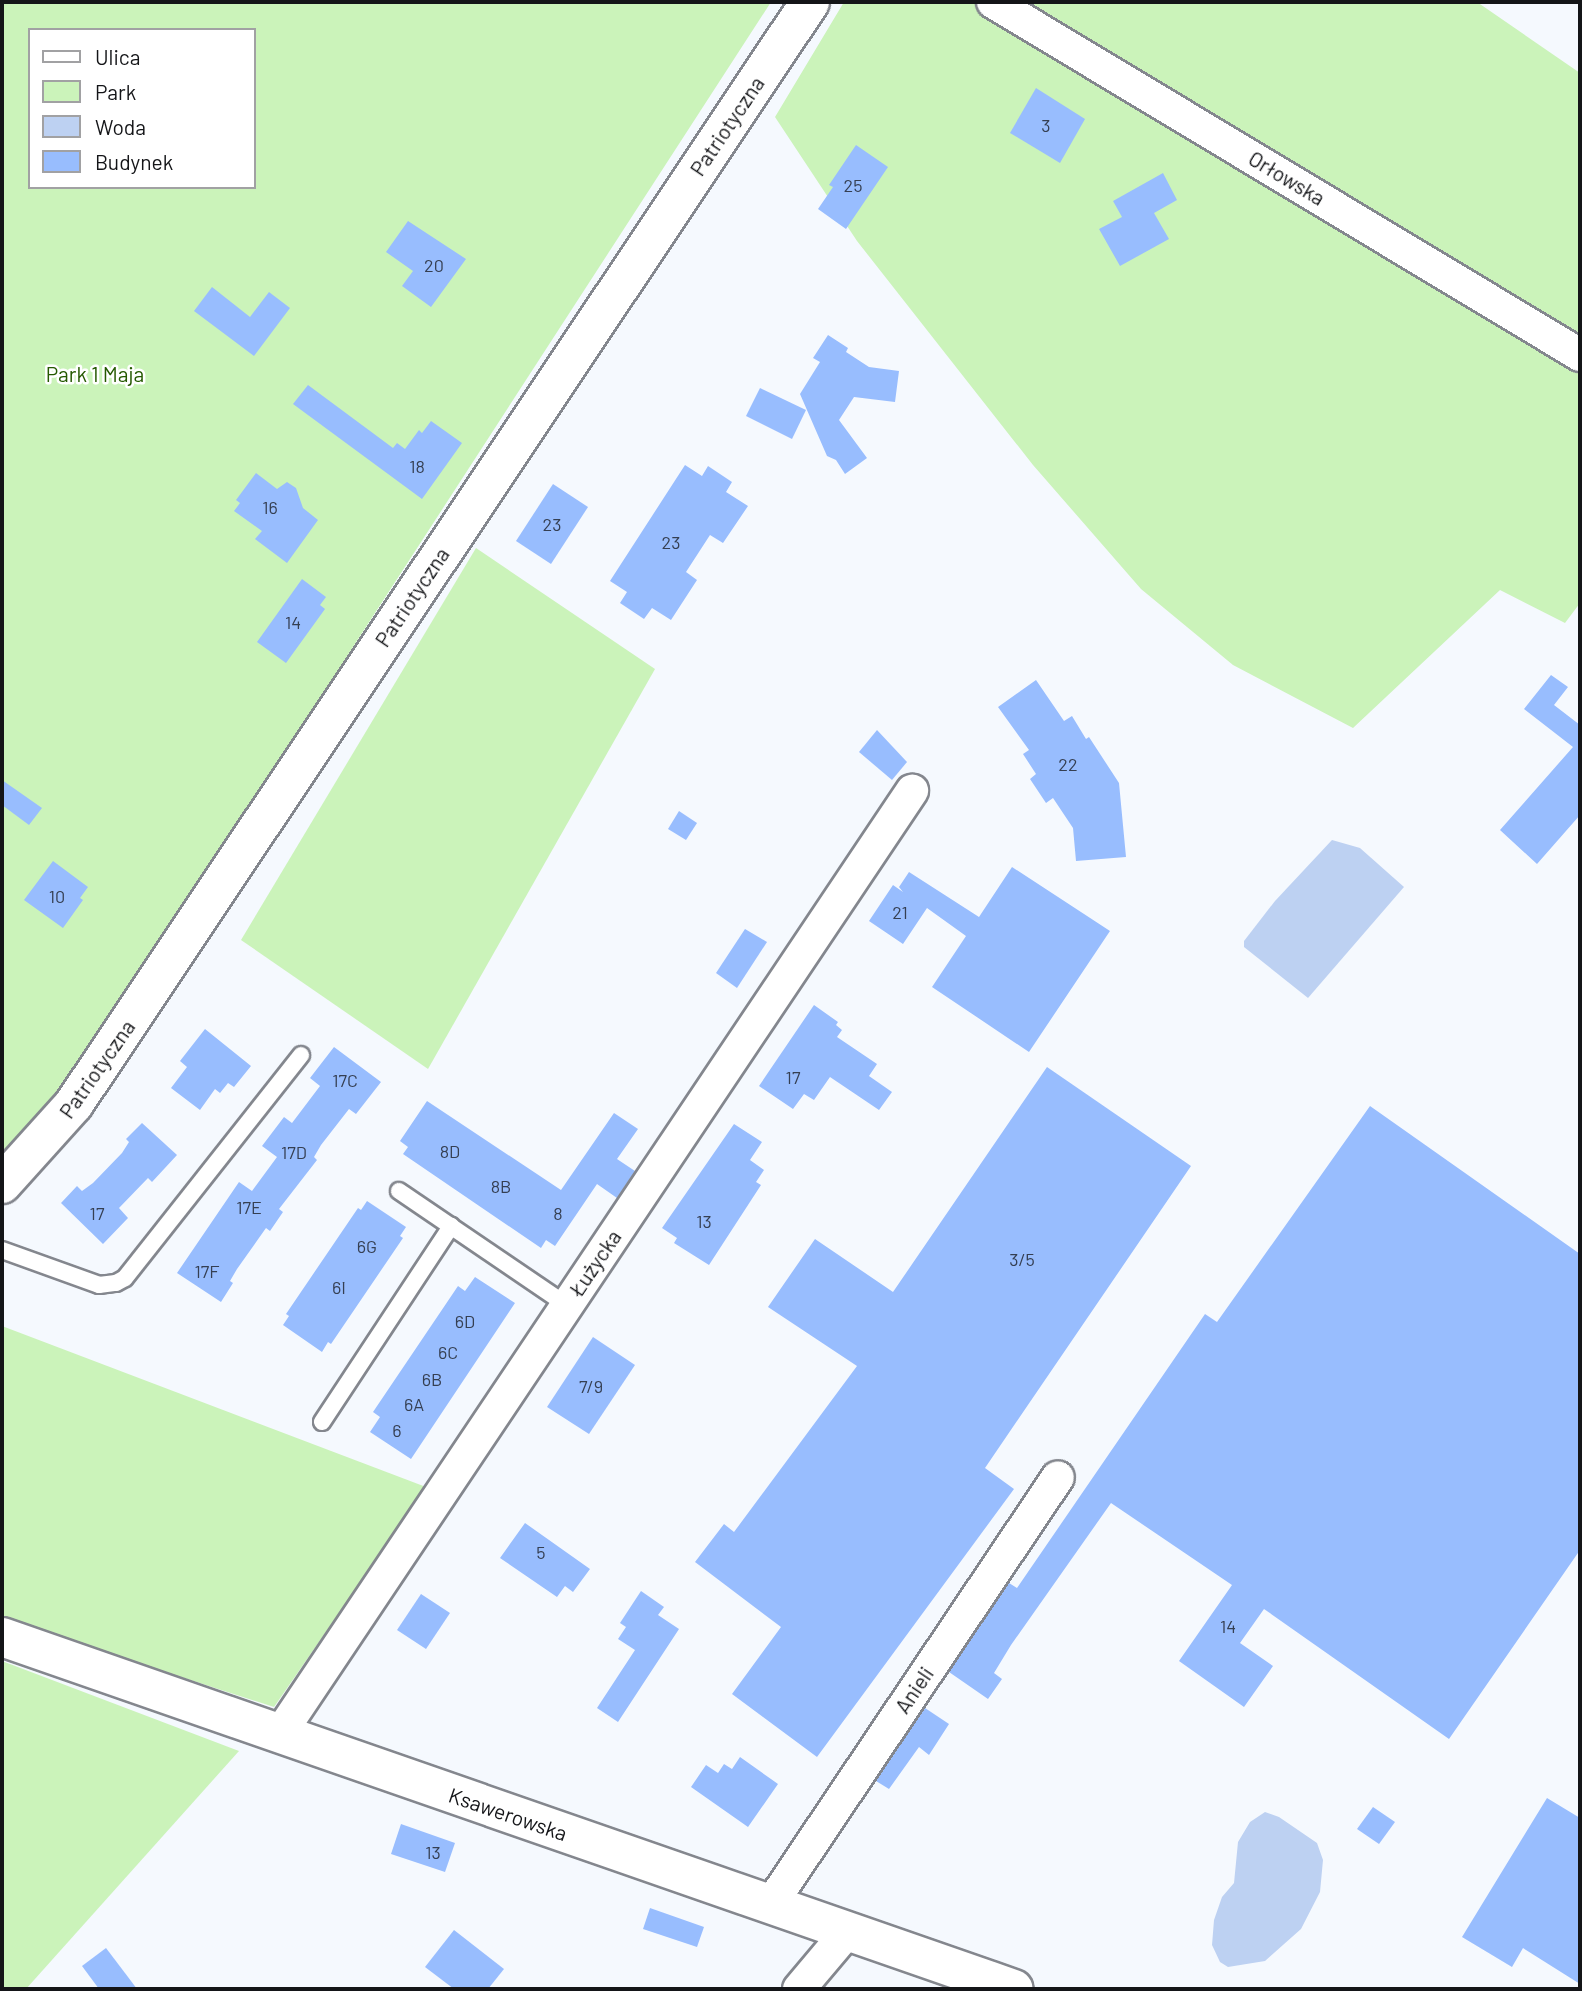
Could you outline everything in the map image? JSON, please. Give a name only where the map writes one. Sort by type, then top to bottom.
[{"type":"street","name":"Patriotyczna","points":[[2,1184],[74,1104],[810,2]]},
{"type":"street","name":"Orłowska","points":[[993,2],[1580,355]]},
{"type":"street","name":"Łużycka","points":[[279,1735],[912,791]]},
{"type":"street","name":"Anieli","points":[[771,1904],[1058,1477]]},
{"type":"street","name":"Ksawerowska","points":[[2,1637],[1014,1989]]},
{"type":"street","points":[[799,1989],[847,1932]]},
{"type":"lane","points":[[2,1250],[99,1285],[116,1283],[125,1278],[302,1055]]},
{"type":"lane","points":[[399,1191],[567,1305]]},
{"type":"lane","points":[[323,1422],[451,1227]]},
{"type":"green space","name":"Park 1 Maja","points":[[2,2],[771,2],[119,1008],[37,1130],[2,1164]]},
{"type":"green space","points":[[844,2],[1477,2],[1580,73],[1580,603],[1565,623],[1500,590],[1353,728],[1233,665],[1141,589],[1033,465],[857,241],[775,117]]},
{"type":"green space","points":[[476,548],[655,669],[428,1069],[241,940]]},
{"type":"green space","points":[[2,1326],[426,1487],[274,1707],[2,1619]]},
{"type":"green space","points":[[2,1661],[239,1751],[26,1989],[2,1989]]},
{"type":"water","points":[[1332,840],[1360,848],[1404,887],[1308,998],[1244,947],[1244,941],[1275,901]]},
{"type":"water","points":[[1265,1812],[1279,1817],[1317,1843],[1323,1860],[1320,1892],[1301,1929],[1265,1961],[1228,1967],[1220,1962],[1212,1945],[1214,1920],[1222,1897],[1234,1883],[1238,1842],[1250,1822]]},
{"type":"building","points":[[1036,88],[1085,119],[1060,163],[1010,133]]},
{"type":"building","points":[[856,145],[888,167],[846,229],[818,209],[833,187],[829,185]]},
{"type":"building","points":[[1163,173],[1177,200],[1154,213],[1169,239],[1120,266],[1099,229],[1122,217],[1113,201]]},
{"type":"building","points":[[408,221],[466,259],[431,307],[402,286],[413,271],[386,252]]},
{"type":"building","points":[[212,287],[250,317],[269,292],[290,308],[254,356],[194,311]]},
{"type":"building","points":[[828,335],[848,348],[846,352],[869,367],[899,371],[895,402],[854,397],[839,420],[867,458],[845,474],[836,460],[827,456],[800,394],[820,362],[813,358]]},
{"type":"building","points":[[308,385],[393,448],[397,443],[405,449],[419,430],[422,433],[431,421],[462,443],[422,499],[293,404]]},
{"type":"building","points":[[760,388],[806,410],[792,439],[746,416]]},
{"type":"building","points":[[685,465],[702,476],[708,466],[732,482],[726,492],[748,506],[723,543],[710,535],[686,572],[697,580],[671,620],[652,608],[644,619],[620,603],[627,592],[610,581]]},
{"type":"building","points":[[256,473],[277,489],[287,482],[296,488],[303,508],[318,520],[287,563],[255,539],[262,531],[234,511],[240,503],[236,500]]},
{"type":"building","points":[[553,484],[588,507],[551,564],[516,541]]},
{"type":"building","points":[[302,579],[326,597],[320,605],[325,609],[286,663],[257,642]]},
{"type":"building","points":[[1551,675],[1568,687],[1554,705],[1580,725],[1580,815],[1537,864],[1500,830],[1573,747],[1524,709]]},
{"type":"building","points":[[1036,680],[1064,721],[1072,716],[1086,739],[1089,737],[1119,783],[1126,857],[1076,861],[1073,828],[1053,798],[1046,803],[1030,779],[1036,774],[1023,754],[1029,750],[998,707]]},
{"type":"building","points":[[877,730],[907,762],[892,780],[859,752]]},
{"type":"building","points":[[2,780],[42,808],[29,825],[2,805]]},
{"type":"building","points":[[679,811],[697,823],[686,840],[668,829]]},
{"type":"building","points":[[53,861],[88,887],[80,898],[83,900],[63,928],[24,900]]},
{"type":"building","points":[[1012,867],[1110,931],[1029,1052],[932,987],[966,936],[927,908],[903,944],[869,921],[893,885],[903,892],[899,887],[909,872],[979,917]]},
{"type":"building","points":[[745,929],[767,942],[737,988],[716,973]]},
{"type":"building","points":[[814,1005],[838,1022],[836,1025],[842,1030],[837,1037],[877,1064],[869,1076],[892,1092],[879,1110],[830,1077],[814,1100],[804,1094],[793,1109],[759,1086]]},
{"type":"building","points":[[205,1029],[251,1066],[234,1087],[228,1083],[220,1093],[215,1089],[200,1110],[171,1088],[187,1067],[180,1061]]},
{"type":"building","points":[[334,1047],[381,1082],[356,1114],[349,1109],[321,1145],[314,1157],[317,1160],[279,1209],[283,1212],[270,1231],[266,1228],[237,1269],[230,1281],[233,1283],[221,1302],[177,1273],[239,1182],[252,1191],[277,1157],[262,1146],[284,1117],[292,1123],[320,1086],[310,1078]]},
{"type":"building","points":[[1047,1067],[1191,1166],[985,1468],[1014,1489],[817,1757],[732,1694],[781,1627],[695,1562],[724,1524],[734,1532],[857,1366],[768,1307],[815,1239],[893,1292]]},
{"type":"building","points":[[427,1101],[561,1190],[614,1113],[638,1129],[617,1159],[635,1171],[617,1198],[597,1184],[555,1246],[546,1240],[541,1248],[403,1154],[408,1147],[400,1141]]},
{"type":"building","points":[[1370,1106],[1580,1254],[1580,1550],[1449,1739],[1264,1609],[1240,1643],[1273,1666],[1244,1707],[1179,1661],[1232,1585],[1111,1503],[1011,1645],[994,1673],[1002,1679],[988,1699],[949,1672],[1009,1583],[1017,1588],[1205,1314],[1217,1322]]},
{"type":"building","points":[[142,1123],[177,1155],[152,1182],[148,1178],[119,1208],[128,1218],[103,1244],[61,1203],[77,1186],[82,1191],[93,1183],[122,1153],[129,1142],[126,1139]]},
{"type":"building","points":[[734,1124],[762,1142],[750,1160],[764,1170],[756,1182],[761,1185],[709,1265],[674,1243],[677,1238],[662,1228]]},
{"type":"building","points":[[367,1201],[406,1227],[400,1236],[403,1238],[331,1344],[328,1342],[322,1352],[283,1325],[289,1316],[286,1314],[358,1208],[361,1210]]},
{"type":"building","points":[[475,1277],[515,1303],[411,1459],[370,1432],[380,1417],[373,1412],[458,1286],[465,1291]]},
{"type":"building","points":[[593,1337],[635,1365],[589,1434],[547,1407]]},
{"type":"building","points":[[525,1523],[590,1569],[573,1592],[565,1586],[557,1597],[500,1558]]},
{"type":"building","points":[[641,1591],[664,1607],[658,1615],[679,1629],[618,1722],[597,1708],[635,1650],[618,1639],[626,1627],[620,1623]]},
{"type":"building","points":[[421,1594],[450,1613],[426,1649],[397,1630]]},
{"type":"building","points":[[925,1708],[949,1724],[929,1755],[919,1747],[889,1789],[876,1781]]},
{"type":"building","points":[[740,1757],[778,1784],[748,1827],[691,1787],[706,1765],[718,1773],[724,1764],[732,1769]]},
{"type":"building","points":[[1547,1798],[1580,1818],[1580,1984],[1523,1948],[1512,1967],[1462,1937]]},
{"type":"building","points":[[1373,1807],[1395,1822],[1379,1844],[1357,1829]]},
{"type":"building","points":[[401,1824],[455,1843],[445,1872],[391,1854]]},
{"type":"building","points":[[650,1908],[704,1927],[697,1947],[643,1929]]},
{"type":"building","points":[[454,1930],[504,1969],[488,1989],[454,1989],[425,1967]]},
{"type":"building","points":[[106,1948],[137,1989],[99,1989],[82,1966]]}]
